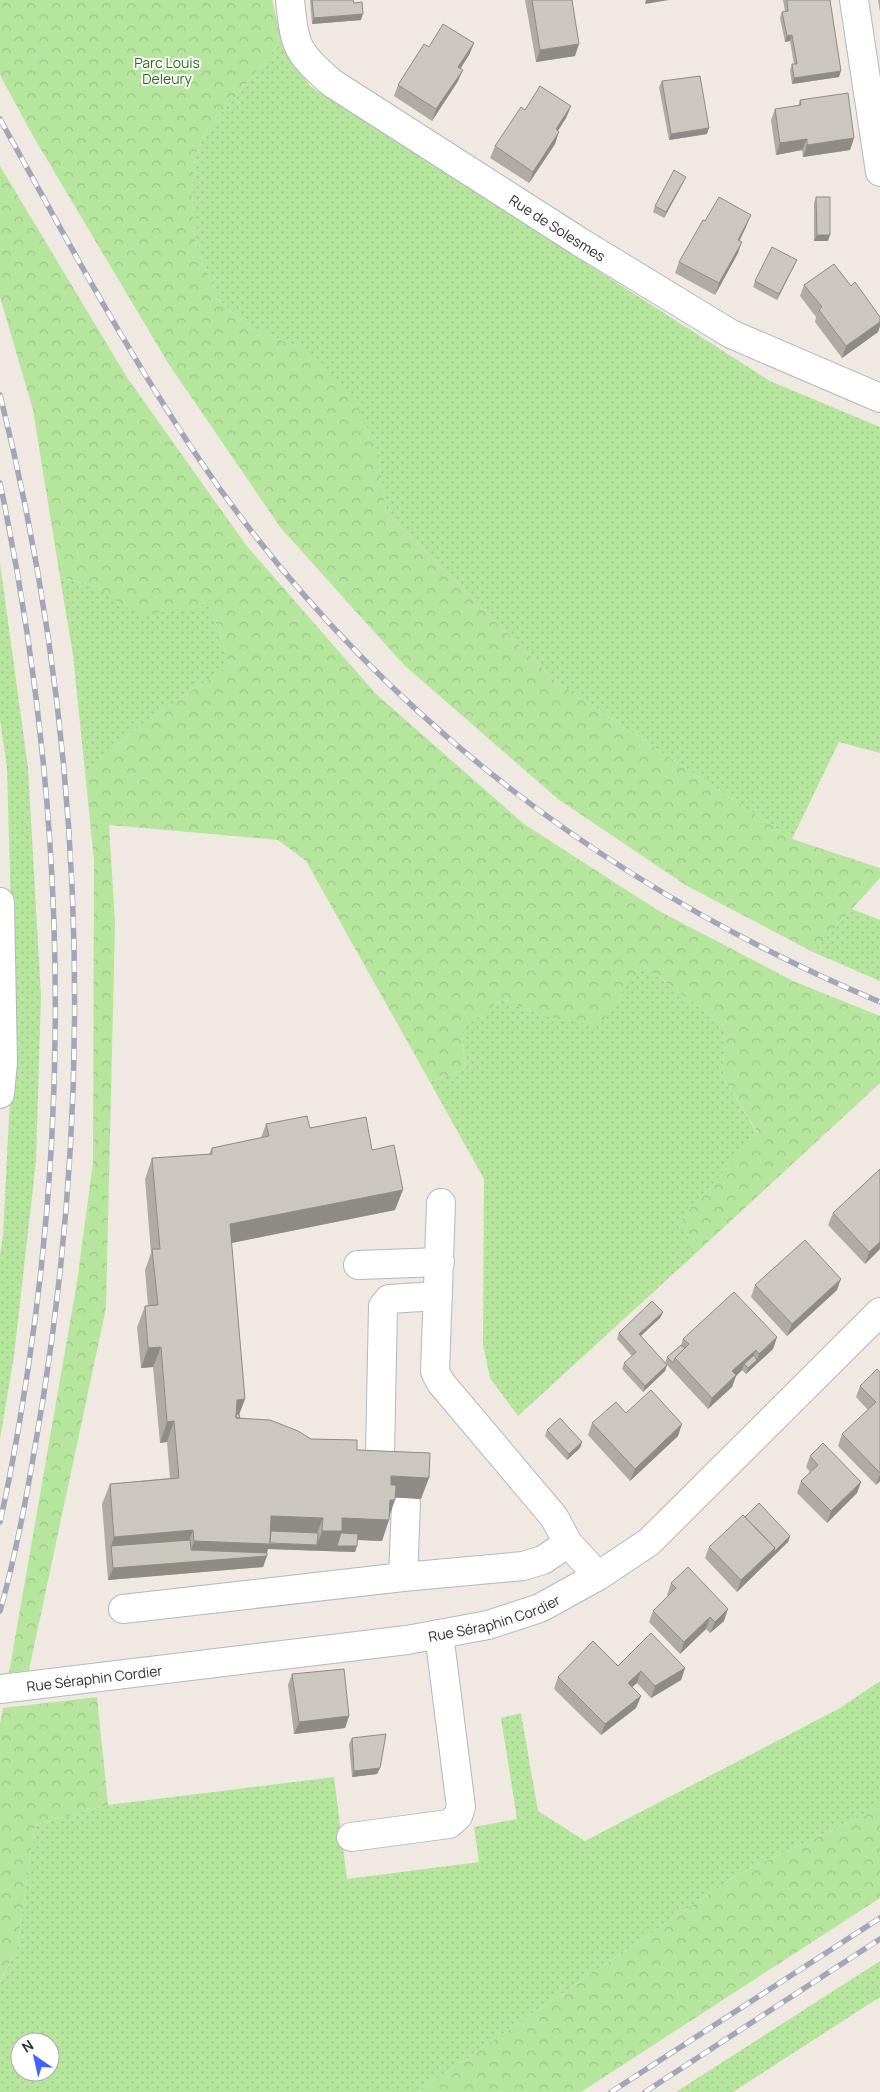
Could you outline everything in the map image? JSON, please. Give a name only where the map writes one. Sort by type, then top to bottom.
[{"type":"street","name":"Rue de Solesmes","points":[[290,0],[294,37],[304,58],[332,83],[580,242],[731,334],[880,398]]},
{"type":"street","points":[[854,0],[880,172]]},
{"type":"street","points":[[0,902],[0,1094]]},
{"type":"street","points":[[442,1203],[435,1372],[441,1383],[554,1517],[568,1543],[598,1576]]},
{"type":"street","points":[[358,1265],[440,1262]]},
{"type":"street","points":[[380,1454],[383,1306],[389,1299],[438,1296]]},
{"type":"street","name":"Rue Séraphin Cordier","points":[[0,1689],[397,1641],[488,1625],[540,1608],[598,1576],[649,1542],[880,1312]]},
{"type":"street","points":[[403,1577],[406,1504]]},
{"type":"street","points":[[123,1609],[403,1577],[523,1566],[543,1560],[568,1543]]},
{"type":"street","points":[[352,1837],[449,1824],[458,1816],[461,1807],[439,1634]]},
{"type":"green space","name":"Parc Louis Deleury","points":[[0,0],[272,0],[282,41],[207,130],[195,156],[192,188],[195,242],[218,299],[249,327],[300,347],[353,396],[378,451],[386,512],[555,681],[792,839],[880,868],[880,878],[813,952],[687,886],[558,799],[404,665],[280,527],[168,363],[33,136],[0,75]]},
{"type":"green space","points":[[282,41],[310,86],[770,381],[880,427],[880,753],[839,742],[792,839],[555,681],[386,512],[378,451],[300,347],[249,327],[218,299],[195,242],[192,188],[195,156],[207,130]]},
{"type":"green space","points":[[0,166],[128,379],[246,545],[375,693],[524,824],[659,911],[793,981],[880,1016],[880,1083],[696,1253],[681,1219],[758,1133],[723,1077],[725,1026],[642,965],[599,1026],[543,1016],[503,999],[462,1028],[465,1069],[430,1082],[306,861],[278,840],[109,825],[115,922],[106,1308],[29,1670],[9,1673],[77,1282],[93,1163],[94,860],[85,772],[142,724],[230,665],[210,606],[139,615],[94,586],[60,577],[33,410],[0,297]]},
{"type":"green space","points":[[0,563],[28,768],[41,996],[36,1161],[14,1356],[0,1439],[0,1255],[3,1236],[14,1017],[7,768],[0,720]]},
{"type":"green space","points":[[60,577],[94,586],[139,614],[210,606],[230,665],[142,724],[85,772],[73,655]]},
{"type":"green space","points":[[852,909],[880,920],[880,981],[813,952]]},
{"type":"green space","points":[[642,965],[725,1026],[723,1077],[758,1134],[681,1219],[696,1253],[518,1416],[490,1378],[483,1345],[484,1179],[430,1082],[465,1069],[462,1028],[503,999],[543,1016]]},
{"type":"green space","points":[[880,1681],[880,1805],[873,1811],[740,1873],[417,2092],[0,2092],[0,1983],[17,1948],[35,1825],[108,1805],[334,1777],[347,1879],[479,1862],[474,1827],[517,1819],[501,1718],[521,1713],[538,1811],[585,1841],[840,1708]]},
{"type":"green space","points":[[97,1697],[108,1805],[35,1825],[17,1948],[0,1982],[0,1724],[3,1708]]},
{"type":"green space","points":[[880,1805],[880,1898],[581,2092],[417,2092],[740,1873],[873,1811]]},
{"type":"green space","points":[[880,1961],[880,1997],[733,2092],[676,2092]]},
{"type":"building","points":[[312,0],[353,0],[354,3],[362,2],[363,14],[314,18]]},
{"type":"building","points":[[532,0],[572,0],[579,44],[540,50]]},
{"type":"building","points":[[787,0],[830,0],[841,71],[794,78],[792,64],[797,64],[792,35],[787,36],[782,12],[788,11]]},
{"type":"building","points":[[443,24],[474,43],[458,67],[463,70],[436,109],[398,85],[424,44],[429,47]]},
{"type":"building","points":[[700,76],[709,128],[671,134],[662,81]]},
{"type":"building","points":[[540,86],[571,106],[556,129],[559,132],[533,172],[495,146],[521,107],[525,110]]},
{"type":"building","points":[[848,93],[854,138],[807,145],[807,139],[780,143],[775,109],[801,105],[800,100]]},
{"type":"building","points":[[674,170],[686,177],[666,212],[655,206]]},
{"type":"building","points":[[719,197],[751,215],[738,240],[742,242],[719,283],[679,262],[703,220],[705,221]]},
{"type":"building","points":[[816,197],[830,197],[830,235],[817,235]]},
{"type":"building","points":[[772,247],[797,260],[779,294],[755,281]]},
{"type":"building","points":[[834,264],[851,286],[855,282],[880,317],[880,322],[846,346],[819,310],[822,307],[804,285]]},
{"type":"building","points":[[307,1116],[310,1128],[366,1117],[372,1150],[394,1145],[403,1190],[230,1224],[245,1399],[237,1400],[236,1418],[270,1420],[298,1431],[311,1439],[357,1440],[357,1450],[430,1453],[429,1478],[391,1476],[391,1485],[396,1485],[395,1500],[390,1500],[389,1520],[342,1518],[342,1531],[322,1531],[323,1518],[271,1516],[270,1544],[194,1541],[193,1530],[114,1537],[110,1484],[179,1478],[174,1421],[167,1422],[161,1347],[148,1348],[145,1306],[158,1305],[152,1249],[160,1249],[152,1158],[212,1154],[212,1148],[269,1136],[266,1124]]},
{"type":"building","points":[[880,1169],[880,1242],[869,1252],[833,1213]]},
{"type":"building","points":[[805,1240],[841,1279],[792,1324],[755,1285]]},
{"type":"building","points":[[734,1292],[777,1337],[759,1354],[756,1350],[732,1371],[736,1375],[712,1398],[675,1358],[689,1344],[683,1339]]},
{"type":"building","points":[[652,1301],[663,1312],[639,1334],[667,1365],[645,1386],[624,1363],[636,1352],[619,1333]]},
{"type":"building","points":[[681,1345],[685,1348],[675,1358],[673,1363],[667,1357]]},
{"type":"building","points":[[754,1355],[757,1360],[748,1368],[744,1364]]},
{"type":"building","points":[[877,1369],[880,1372],[880,1473],[842,1434],[876,1402],[860,1386]]},
{"type":"building","points":[[651,1390],[682,1424],[635,1469],[592,1423],[616,1402],[626,1413]]},
{"type":"building","points":[[560,1418],[582,1442],[569,1454],[547,1430]]},
{"type":"building","points":[[823,1443],[861,1482],[831,1511],[801,1481],[818,1465],[810,1456]]},
{"type":"building","points":[[759,1503],[790,1536],[773,1553],[775,1548],[745,1517]]},
{"type":"building","points":[[743,1515],[775,1548],[741,1580],[709,1547]]},
{"type":"building","points":[[271,1531],[318,1533],[317,1545],[270,1543]]},
{"type":"building","points":[[341,1533],[358,1534],[357,1546],[337,1546]]},
{"type":"building","points":[[190,1540],[191,1550],[267,1553],[267,1556],[113,1568],[111,1546]]},
{"type":"building","points":[[688,1567],[728,1609],[715,1622],[710,1617],[684,1642],[653,1611],[676,1588],[671,1583]]},
{"type":"building","points":[[651,1633],[685,1668],[655,1686],[641,1671],[628,1683],[641,1696],[605,1724],[558,1677],[593,1641],[618,1666]]},
{"type":"building","points":[[344,1669],[349,1716],[299,1722],[292,1674]]},
{"type":"building","points":[[386,1734],[380,1768],[354,1771],[352,1738]]},
{"type":"railway","points":[[0,119],[122,336],[201,462],[267,551],[340,634],[418,711],[501,782],[589,846],[682,904],[779,956],[880,1002]]},
{"type":"railway","points":[[0,395],[28,518],[49,642],[64,766],[72,892],[75,1017],[71,1143],[60,1268],[44,1393],[30,1475],[20,1530],[0,1611]]},
{"type":"railway","points":[[0,483],[21,592],[36,701],[48,811],[54,921],[55,1032],[52,1142],[43,1252],[23,1402],[0,1522]]},
{"type":"railway","points":[[611,2092],[880,1918]]},
{"type":"railway","points":[[645,2092],[880,1939]]}]
